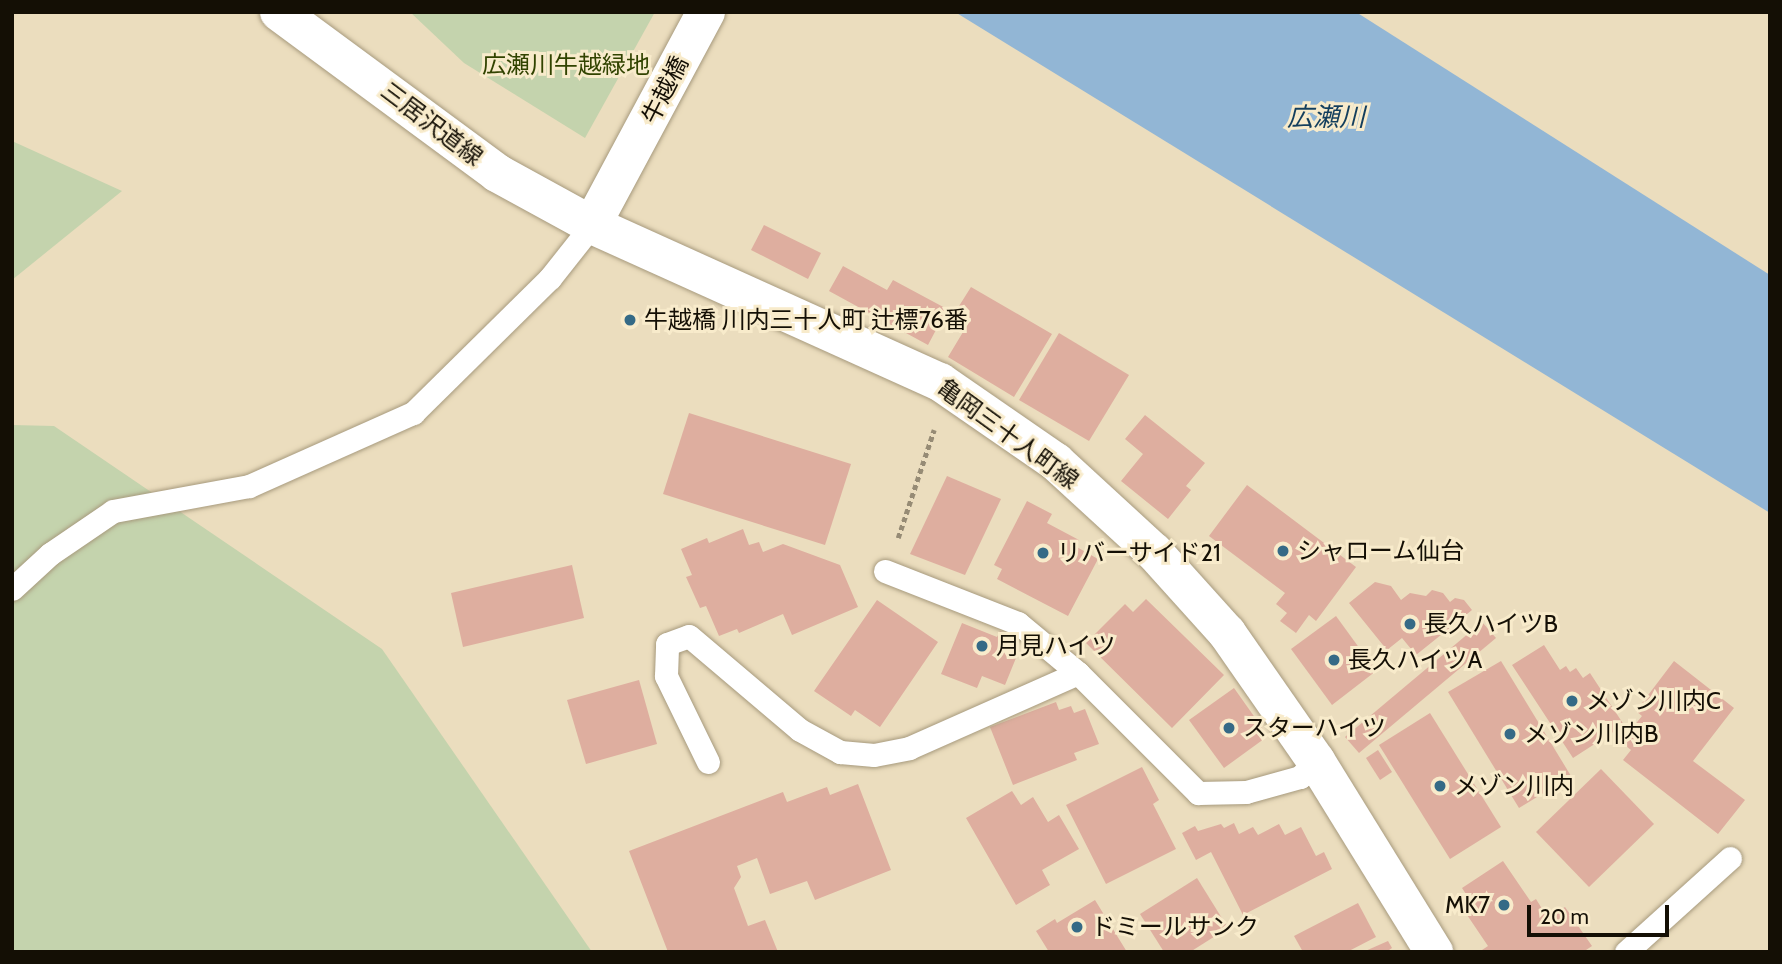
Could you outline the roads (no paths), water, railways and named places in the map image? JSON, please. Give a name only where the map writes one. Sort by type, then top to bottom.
[{"type":"street","name":"三居沢道線","points":[[279,12],[497,173],[592,225]]},
{"type":"street","name":"牛越橋","points":[[592,225],[706,12]]},
{"type":"street","name":"亀岡三十人町線","points":[[592,225],[940,382],[1056,462],[1193,592],[1227,633],[1316,761],[1434,952]]},
{"type":"lane","points":[[12,589],[51,554],[113,511],[249,486],[413,412],[550,278],[592,225]]},
{"type":"lane","points":[[885,571],[1018,623],[1078,673],[1198,793],[1246,792],[1300,777],[1316,761]]},
{"type":"lane","points":[[708,762],[666,676],[667,645],[689,636],[800,730],[840,752],[874,755],[909,748],[1078,673]]},
{"type":"lane","points":[[1626,952],[1730,858]]},
{"type":"water","name":"広瀬川","points":[[955,12],[1356,12],[1770,275],[1770,513]]},
{"type":"place","name":"牛越橋 川内三十人町 辻標76番","points":[[630,320]]},
{"type":"place","name":"シャローム仙台","points":[[1283,551]]},
{"type":"place","name":"リバーサイド21","points":[[1043,553]]},
{"type":"place","name":"長久ハイツB","points":[[1410,624]]},
{"type":"place","name":"月見ハイツ","points":[[982,646]]},
{"type":"place","name":"長久ハイツA","points":[[1334,660]]},
{"type":"place","name":"メゾン川内C","points":[[1572,701]]},
{"type":"place","name":"スターハイツ","points":[[1229,728]]},
{"type":"place","name":"メゾン川内B","points":[[1510,734]]},
{"type":"place","name":"メゾン川内","points":[[1440,786]]},
{"type":"place","name":"MK7","points":[[1504,905]]},
{"type":"place","name":"ドミールサンク","points":[[1077,927]]},
{"type":"park label","name":"広瀬川牛越緑地","points":[[566,65]]}]
